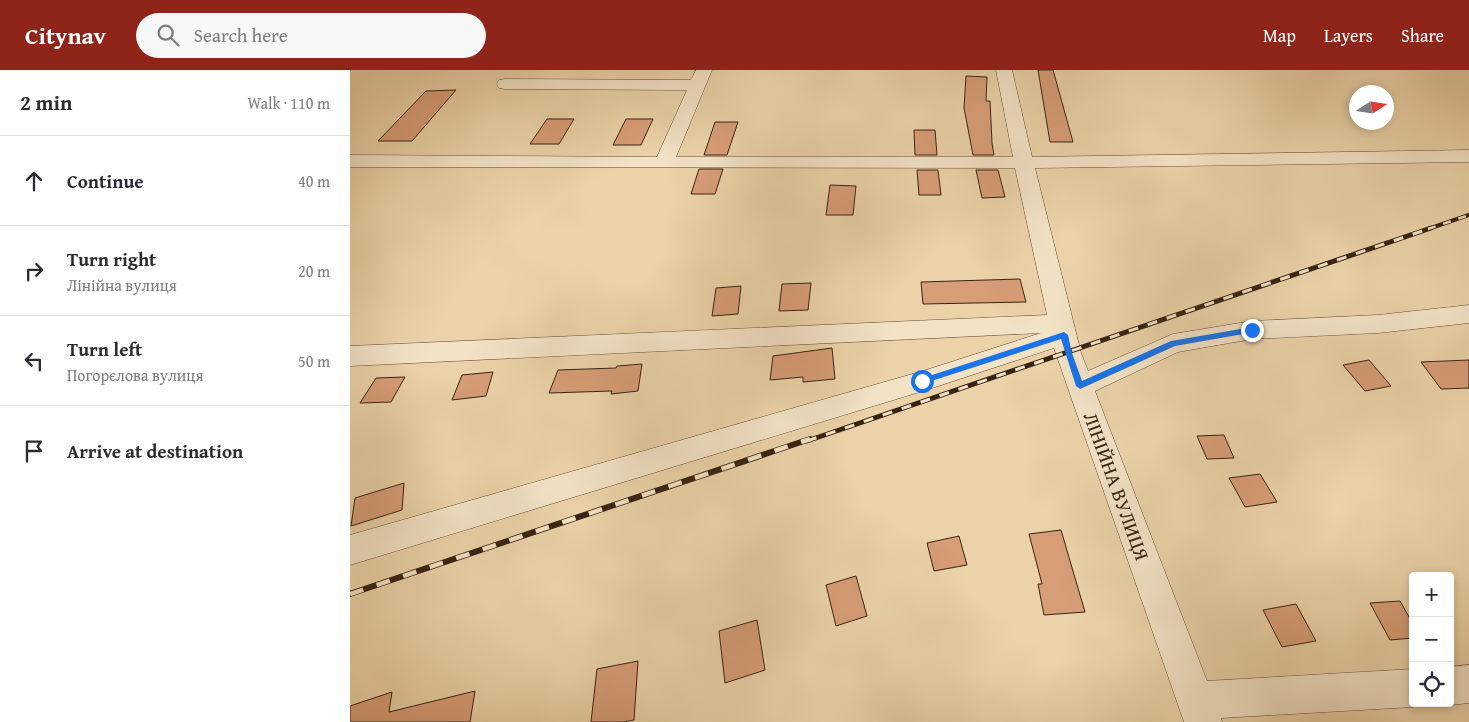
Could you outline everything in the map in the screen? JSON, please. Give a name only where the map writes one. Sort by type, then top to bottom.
[{"type":"street","name":"ЛІНІЙНА ВУЛИЦЯ","points":[[1004,70],[1068,353],[1199,712]]},
{"type":"street","points":[[505,84],[701,78],[664,162]]},
{"type":"street","points":[[350,161],[1024,164],[1261,162],[1469,156]]},
{"type":"street","points":[[1080,386],[1173,343],[1252,330],[1378,324],[1469,314]]},
{"type":"street","points":[[350,356],[1063,329]]},
{"type":"street","points":[[350,550],[922,381],[1063,329]]},
{"type":"street","points":[[1454,686],[1469,684]]},
{"type":"street","points":[[1199,712],[1409,688]]},
{"type":"building","points":[[1038,70],[1053,70],[1073,142],[1050,142]]},
{"type":"building","points":[[966,76],[987,77],[986,101],[990,101],[994,155],[973,155],[964,108]]},
{"type":"building","points":[[456,90],[412,141],[378,141],[426,91]]},
{"type":"building","points":[[547,119],[574,119],[559,144],[530,144]]},
{"type":"building","points":[[626,119],[653,119],[641,145],[613,145]]},
{"type":"building","points":[[715,122],[738,122],[727,155],[704,155]]},
{"type":"building","points":[[914,130],[935,130],[937,155],[915,155]]},
{"type":"building","points":[[699,169],[723,169],[715,194],[691,194]]},
{"type":"building","points":[[917,170],[938,170],[941,195],[919,195]]},
{"type":"building","points":[[976,170],[998,170],[1005,197],[982,198]]},
{"type":"building","points":[[830,185],[856,186],[853,215],[826,215]]},
{"type":"building","points":[[1020,279],[1026,302],[923,304],[921,282]]},
{"type":"building","points":[[811,283],[808,310],[779,311],[782,284]]},
{"type":"building","points":[[741,286],[738,314],[712,316],[716,288]]},
{"type":"building","points":[[832,348],[835,379],[803,382],[803,377],[770,380],[773,356]]},
{"type":"building","points":[[1369,360],[1391,386],[1365,391],[1343,365]]},
{"type":"building","points":[[1469,360],[1469,388],[1441,389],[1421,362]]},
{"type":"building","points":[[642,364],[638,391],[611,394],[612,391],[549,393],[558,370],[616,368],[617,366]]},
{"type":"building","points":[[493,372],[486,396],[452,400],[462,375]]},
{"type":"building","points":[[405,377],[391,402],[360,403],[376,378]]},
{"type":"building","points":[[1224,435],[1234,458],[1207,459],[1197,436]]},
{"type":"building","points":[[1260,474],[1277,502],[1245,507],[1229,478]]},
{"type":"building","points":[[404,483],[402,510],[351,526],[355,498]]},
{"type":"building","points":[[1061,530],[1085,612],[1044,615],[1038,584],[1042,584],[1029,534]]},
{"type":"building","points":[[959,536],[967,565],[934,571],[927,543]]},
{"type":"building","points":[[856,576],[867,616],[836,626],[826,585]]},
{"type":"building","points":[[1400,601],[1409,617],[1409,638],[1390,640],[1370,603]]},
{"type":"building","points":[[1296,604],[1316,641],[1282,647],[1263,610]]},
{"type":"building","points":[[757,620],[765,670],[725,683],[719,631]]},
{"type":"building","points":[[638,661],[634,720],[624,722],[591,722],[597,669]]},
{"type":"building","points":[[475,691],[470,722],[350,722],[350,706],[392,692],[389,712]]},
{"type":"railway","points":[[1428,229],[1469,215]]},
{"type":"railway","points":[[807,441],[1431,228]]},
{"type":"railway","points":[[350,594],[810,439]]},
{"type":"route","points":[[922,381],[1064,335],[1068,353],[1080,386],[1173,343],[1252,330]]}]
